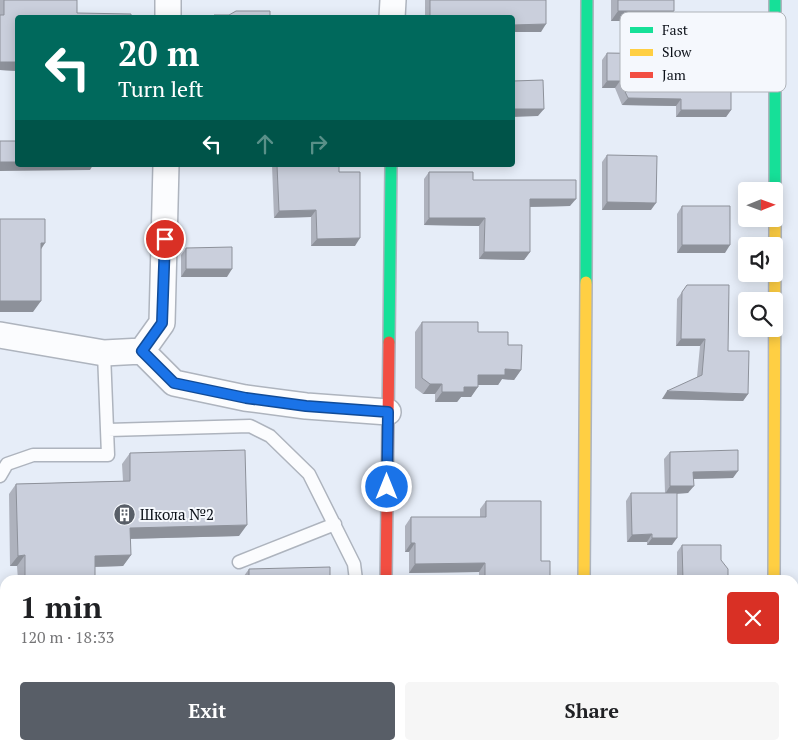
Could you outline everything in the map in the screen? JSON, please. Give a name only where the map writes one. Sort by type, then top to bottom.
[{"type":"street","points":[[168,0],[168,15]]},
{"type":"street","points":[[392,0],[392,15]]},
{"type":"street","points":[[584,575],[587,0]]},
{"type":"street","points":[[774,575],[775,92]]},
{"type":"street","points":[[142,351],[162,323],[166,167]]},
{"type":"street","points":[[386,575],[391,167]]},
{"type":"street","points":[[0,335],[104,353],[142,351],[174,383],[263,400],[388,412]]},
{"type":"lane","points":[[0,476],[7,464],[33,455],[108,455],[104,353]]},
{"type":"lane","points":[[108,430],[250,426],[270,436],[309,474],[354,564],[355,575]]},
{"type":"lane","points":[[239,562],[334,524]]},
{"type":"building","points":[[4,0],[77,0],[77,13],[131,14],[15,15],[15,62],[0,62],[0,15],[4,15]]},
{"type":"building","points":[[430,0],[546,0],[546,24],[515,25],[515,15],[430,15]]},
{"type":"building","points":[[618,0],[674,0],[674,11],[618,11]]},
{"type":"building","points":[[236,11],[270,11],[270,15],[229,15]]},
{"type":"building","points":[[607,53],[620,53],[620,81],[607,81]]},
{"type":"building","points":[[543,80],[544,109],[515,109],[515,81]]},
{"type":"building","points":[[625,92],[731,92],[731,110],[681,110],[681,99],[628,98]]},
{"type":"building","points":[[0,141],[15,141],[15,162],[0,162]]},
{"type":"building","points":[[607,155],[657,156],[656,203],[607,202]]},
{"type":"building","points":[[277,167],[339,167],[339,172],[360,172],[360,238],[317,239],[316,210],[279,211]]},
{"type":"building","points":[[429,172],[473,172],[473,180],[576,180],[576,199],[530,199],[530,252],[484,252],[485,218],[429,218]]},
{"type":"building","points":[[682,206],[730,206],[730,245],[682,245]]},
{"type":"building","points":[[0,219],[45,219],[45,243],[41,243],[41,301],[0,301]]},
{"type":"building","points":[[232,247],[232,269],[186,269],[186,248]]},
{"type":"building","points":[[687,285],[729,285],[728,351],[749,351],[748,394],[667,391],[702,375],[705,339],[681,339],[682,292]]},
{"type":"building","points":[[422,322],[478,322],[478,332],[508,332],[508,345],[522,345],[521,370],[505,369],[505,375],[478,375],[478,387],[464,387],[464,392],[442,392],[442,384],[430,384],[422,378]]},
{"type":"building","name":"Школа №2","points":[[245,450],[247,525],[130,528],[131,555],[95,556],[95,575],[25,575],[25,555],[18,556],[16,484],[130,481],[130,453]]},
{"type":"building","points":[[738,450],[738,471],[693,472],[694,486],[670,486],[670,452]]},
{"type":"building","points":[[631,493],[677,493],[677,538],[652,538],[652,534],[632,535]]},
{"type":"building","points":[[486,501],[541,501],[541,561],[550,561],[550,575],[485,575],[485,563],[415,564],[415,543],[411,543],[411,517],[486,517]]},
{"type":"building","points":[[682,545],[721,545],[721,560],[728,569],[728,575],[683,575]]},
{"type":"building","points":[[330,567],[330,575],[249,575],[249,569]]},
{"type":"traffic: fast","points":[[586,282],[587,0]]},
{"type":"traffic: fast","points":[[775,0],[775,12]]},
{"type":"traffic: fast","points":[[775,92],[775,182]]},
{"type":"traffic: fast","points":[[389,342],[391,167]]},
{"type":"traffic: slow","points":[[774,575],[775,228]]},
{"type":"traffic: slow","points":[[584,575],[586,282]]},
{"type":"traffic: jam","points":[[386,575],[389,342]]},
{"type":"place","name":"Школа №2","points":[[124,515]]},
{"type":"route","points":[[165,239],[162,323],[142,351],[174,383],[246,398],[306,406],[388,412],[387,487]]}]
